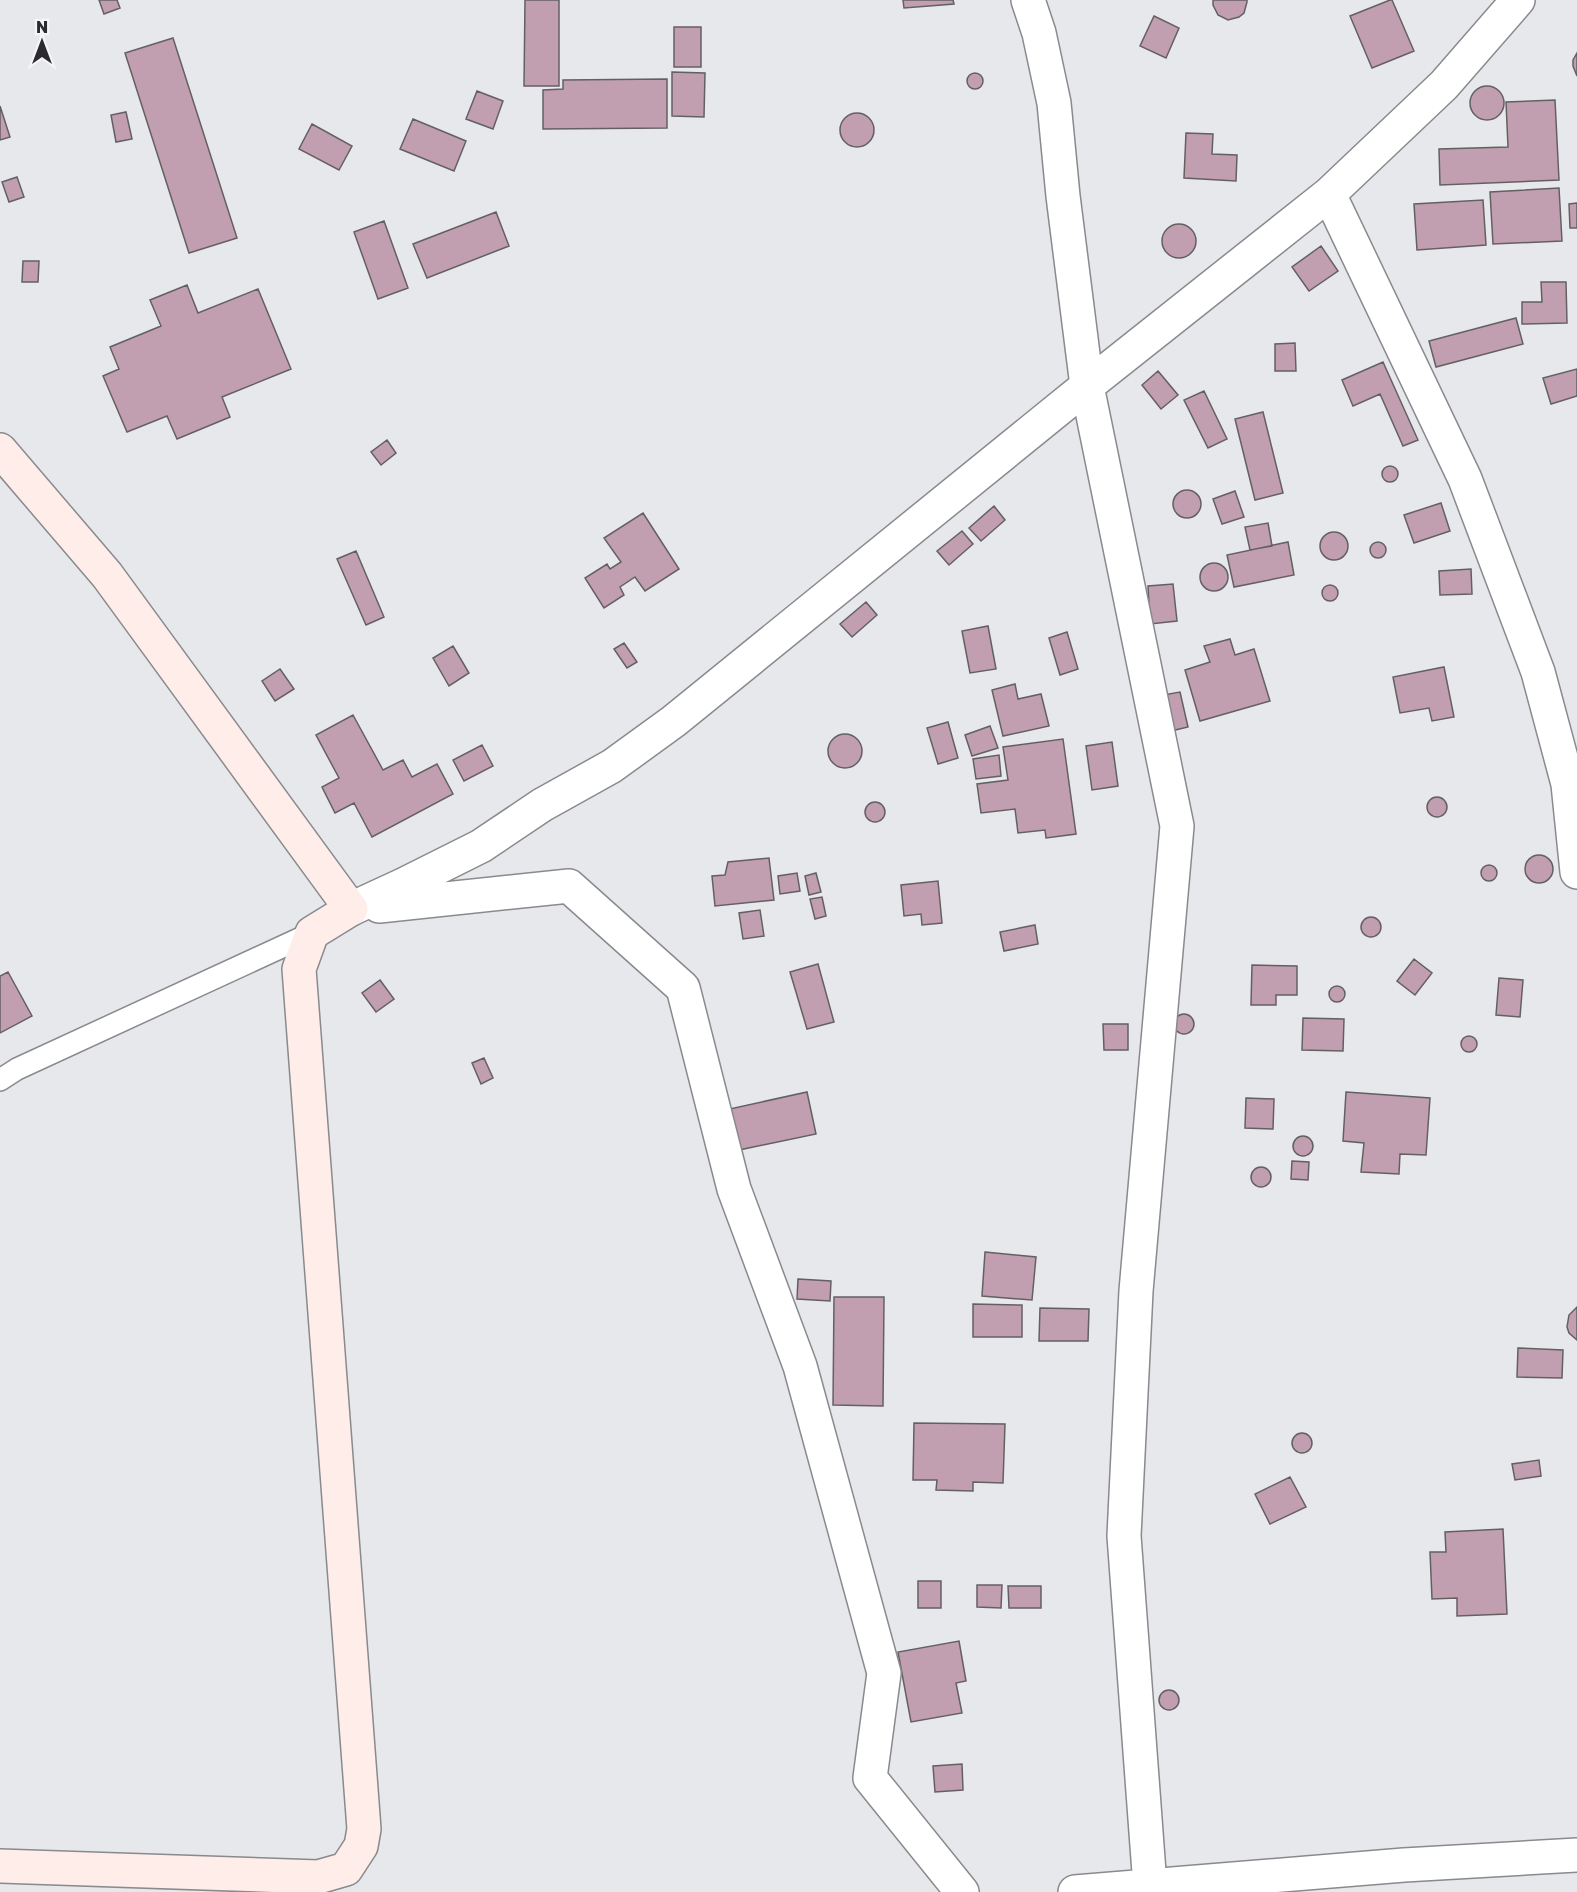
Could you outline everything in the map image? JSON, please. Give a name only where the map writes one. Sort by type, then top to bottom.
[{"type":"street","points":[[1028,0],[1039,33],[1054,103],[1087,386],[1177,826],[1136,1291],[1124,1536],[1150,1886]]},
{"type":"street","points":[[0,1866],[318,1877],[346,1869],[361,1846],[364,1828],[299,969],[312,933],[351,909],[481,846],[542,805],[612,766],[674,721],[1087,386],[1329,194],[1444,85],[1518,0]]},
{"type":"street","points":[[1329,194],[1465,479],[1538,672],[1568,784],[1577,872]]},
{"type":"street","points":[[0,450],[107,575],[351,909]]},
{"type":"street","points":[[351,909],[569,886],[683,988],[734,1189],[800,1366],[884,1673],[870,1778],[962,1892]]},
{"type":"street","points":[[1075,1892],[1577,1855]]},
{"type":"lane","points":[[0,1080],[17,1069],[312,933]]},
{"type":"building","points":[[99,0],[117,0],[120,8],[104,14]]},
{"type":"building","points":[[525,0],[559,0],[559,86],[524,86]]},
{"type":"building","points":[[903,0],[953,0],[954,4],[904,8]]},
{"type":"building","points":[[1213,0],[1247,0],[1247,2],[1244,13],[1228,20],[1218,15]]},
{"type":"building","points":[[1392,0],[1414,51],[1372,68],[1350,16]]},
{"type":"building","points":[[1154,16],[1179,28],[1166,58],[1140,46]]},
{"type":"building","points":[[674,27],[701,27],[701,67],[674,67]]},
{"type":"building","points":[[173,38],[237,238],[189,253],[125,53]]},
{"type":"building","points":[[1577,53],[1577,76],[1573,60]]},
{"type":"building","points":[[672,72],[705,73],[704,117],[672,116]]},
{"type":"building","points":[[972,73],[978,73],[983,81],[981,87],[972,89],[967,84],[967,78]]},
{"type":"building","points":[[667,79],[667,128],[543,129],[543,90],[563,89],[563,80]]},
{"type":"building","points":[[1487,86],[1499,91],[1504,103],[1499,115],[1487,120],[1475,115],[1470,103],[1475,91]]},
{"type":"building","points":[[477,91],[503,101],[493,129],[466,119]]},
{"type":"building","points":[[1555,100],[1559,180],[1440,185],[1439,149],[1508,147],[1506,102]]},
{"type":"building","points":[[0,106],[10,137],[0,140]]},
{"type":"building","points":[[126,112],[132,139],[116,142],[111,115]]},
{"type":"building","points":[[857,113],[869,118],[874,130],[869,142],[857,147],[845,142],[840,130],[845,118]]},
{"type":"building","points":[[413,119],[466,141],[454,171],[400,149]]},
{"type":"building","points":[[312,124],[352,146],[339,170],[299,149]]},
{"type":"building","points":[[1186,133],[1213,134],[1212,154],[1237,155],[1236,181],[1184,178]]},
{"type":"building","points":[[17,177],[24,197],[9,202],[2,182]]},
{"type":"building","points":[[1559,188],[1562,241],[1493,244],[1490,192]]},
{"type":"building","points":[[1483,200],[1486,245],[1417,250],[1414,204]]},
{"type":"building","points":[[1577,203],[1577,228],[1570,228],[1569,204]]},
{"type":"building","points":[[496,212],[509,246],[427,278],[413,244]]},
{"type":"building","points":[[384,221],[408,288],[378,299],[354,232]]},
{"type":"building","points":[[1179,224],[1191,229],[1196,241],[1191,253],[1179,258],[1167,253],[1162,241],[1167,229]]},
{"type":"building","points":[[1321,246],[1338,271],[1309,291],[1292,267]]},
{"type":"building","points":[[23,261],[39,261],[38,282],[22,282]]},
{"type":"building","points":[[1541,282],[1566,282],[1567,323],[1522,324],[1522,302],[1542,302]]},
{"type":"building","points":[[187,285],[198,313],[258,289],[291,369],[222,397],[230,417],[177,439],[167,416],[127,432],[103,376],[119,369],[110,347],[161,326],[150,300]]},
{"type":"building","points":[[1516,318],[1523,344],[1436,367],[1429,341]]},
{"type":"building","points":[[1295,343],[1296,371],[1275,371],[1275,344]]},
{"type":"building","points":[[1383,362],[1418,440],[1403,446],[1380,394],[1353,406],[1342,380]]},
{"type":"building","points":[[1577,369],[1577,396],[1551,404],[1543,378]]},
{"type":"building","points":[[1158,371],[1178,395],[1161,409],[1142,385]]},
{"type":"building","points":[[1204,391],[1227,439],[1208,448],[1184,400]]},
{"type":"building","points":[[1263,412],[1283,493],[1255,500],[1235,419]]},
{"type":"building","points":[[387,440],[396,453],[381,465],[371,452]]},
{"type":"building","points":[[1387,466],[1393,466],[1398,474],[1396,480],[1387,482],[1382,477],[1382,471]]},
{"type":"building","points":[[1187,490],[1197,494],[1201,504],[1197,514],[1187,518],[1177,514],[1173,504],[1177,494]]},
{"type":"building","points":[[1235,491],[1244,517],[1222,524],[1213,499]]},
{"type":"building","points":[[1441,503],[1450,531],[1414,543],[1404,515]]},
{"type":"building","points":[[994,506],[1005,520],[981,541],[969,528]]},
{"type":"building","points":[[643,513],[679,569],[645,591],[635,577],[620,587],[624,595],[604,608],[585,578],[607,564],[610,569],[621,562],[604,538]]},
{"type":"building","points":[[1268,523],[1272,546],[1250,550],[1245,527]]},
{"type":"building","points":[[962,531],[973,544],[949,565],[937,551]]},
{"type":"building","points":[[1334,532],[1344,536],[1348,546],[1344,556],[1334,560],[1324,556],[1320,546],[1324,536]]},
{"type":"building","points":[[1288,542],[1294,575],[1234,587],[1227,555]]},
{"type":"building","points":[[1375,542],[1381,542],[1386,550],[1384,556],[1375,558],[1370,553],[1370,547]]},
{"type":"building","points":[[356,551],[384,617],[366,625],[337,559]]},
{"type":"building","points":[[1214,563],[1224,567],[1228,577],[1224,587],[1214,591],[1204,587],[1200,577],[1204,567]]},
{"type":"building","points":[[1471,569],[1472,594],[1440,595],[1439,571]]},
{"type":"building","points":[[1173,584],[1177,621],[1150,624],[1148,586]]},
{"type":"building","points":[[1327,585],[1333,585],[1338,593],[1336,599],[1327,601],[1322,596],[1322,590]]},
{"type":"building","points":[[866,602],[877,615],[852,637],[840,624]]},
{"type":"building","points":[[988,626],[996,669],[970,673],[962,631]]},
{"type":"building","points":[[1067,632],[1078,669],[1060,675],[1049,638]]},
{"type":"building","points":[[1230,639],[1235,655],[1254,649],[1270,701],[1200,721],[1185,670],[1210,662],[1204,646]]},
{"type":"building","points":[[624,643],[637,662],[627,668],[614,649]]},
{"type":"building","points":[[453,646],[469,673],[449,686],[433,658]]},
{"type":"building","points":[[1444,667],[1454,717],[1432,721],[1429,708],[1400,713],[1393,677]]},
{"type":"building","points":[[280,669],[294,689],[275,701],[262,681]]},
{"type":"building","points":[[1015,684],[1018,699],[1041,694],[1049,726],[1003,736],[992,690]]},
{"type":"building","points":[[1180,692],[1188,727],[1171,731],[1163,695]]},
{"type":"building","points":[[353,715],[383,770],[403,760],[412,777],[437,764],[453,794],[372,837],[354,803],[335,813],[322,787],[339,778],[316,735]]},
{"type":"building","points":[[948,722],[958,758],[938,764],[927,728]]},
{"type":"building","points":[[990,726],[998,748],[972,756],[965,735]]},
{"type":"building","points":[[845,734],[857,739],[862,751],[857,763],[845,768],[833,763],[828,751],[833,739]]},
{"type":"building","points":[[1063,739],[1076,834],[1046,838],[1045,830],[1018,833],[1015,809],[981,813],[977,784],[1008,780],[1003,747]]},
{"type":"building","points":[[1112,742],[1118,786],[1092,790],[1086,746]]},
{"type":"building","points":[[482,745],[493,766],[464,781],[453,760]]},
{"type":"building","points":[[999,755],[1001,776],[976,779],[973,759]]},
{"type":"building","points":[[1437,797],[1444,800],[1447,807],[1444,814],[1437,817],[1430,814],[1427,807],[1430,800]]},
{"type":"building","points":[[875,802],[882,805],[885,812],[882,819],[875,822],[868,819],[865,812],[868,805]]},
{"type":"building","points":[[1539,855],[1549,859],[1553,869],[1549,879],[1539,883],[1529,879],[1525,869],[1529,859]]},
{"type":"building","points":[[769,858],[774,900],[715,906],[712,876],[725,875],[728,862]]},
{"type":"building","points":[[1486,865],[1492,865],[1497,873],[1495,879],[1486,881],[1481,876],[1481,870]]},
{"type":"building","points":[[797,873],[800,891],[780,894],[778,876]]},
{"type":"building","points":[[816,873],[821,892],[809,895],[805,876]]},
{"type":"building","points":[[938,881],[942,923],[922,925],[921,914],[904,916],[901,885]]},
{"type":"building","points":[[822,897],[826,916],[815,919],[810,899]]},
{"type":"building","points":[[760,910],[764,936],[743,939],[739,913]]},
{"type":"building","points":[[1371,917],[1378,920],[1381,927],[1378,934],[1371,937],[1364,934],[1361,927],[1364,920]]},
{"type":"building","points":[[1035,925],[1038,944],[1004,951],[1000,932]]},
{"type":"building","points":[[1414,959],[1432,973],[1415,995],[1397,981]]},
{"type":"building","points":[[818,964],[834,1022],[807,1029],[790,972]]},
{"type":"building","points":[[1252,965],[1297,966],[1297,995],[1276,995],[1276,1005],[1251,1005]]},
{"type":"building","points":[[8,972],[32,1016],[0,1033],[0,976]]},
{"type":"building","points":[[1499,978],[1523,980],[1520,1017],[1496,1015]]},
{"type":"building","points":[[380,980],[394,999],[376,1012],[362,993]]},
{"type":"building","points":[[1334,986],[1340,986],[1345,994],[1343,1000],[1334,1002],[1329,997],[1329,991]]},
{"type":"building","points":[[1184,1014],[1191,1017],[1194,1024],[1191,1031],[1184,1034],[1177,1031],[1174,1024],[1177,1017]]},
{"type":"building","points":[[1303,1018],[1344,1019],[1343,1051],[1302,1050]]},
{"type":"building","points":[[1103,1024],[1128,1024],[1128,1050],[1104,1050]]},
{"type":"building","points":[[1466,1036],[1472,1036],[1477,1044],[1475,1050],[1466,1052],[1461,1047],[1461,1041]]},
{"type":"building","points":[[484,1058],[493,1078],[481,1084],[472,1063]]},
{"type":"building","points":[[807,1092],[816,1134],[734,1151],[725,1110]]},
{"type":"building","points":[[1346,1092],[1430,1098],[1426,1155],[1400,1154],[1399,1174],[1361,1172],[1364,1143],[1343,1141]]},
{"type":"building","points":[[1246,1098],[1274,1099],[1273,1129],[1245,1128]]},
{"type":"building","points":[[1303,1136],[1310,1139],[1313,1146],[1310,1153],[1303,1156],[1296,1153],[1293,1146],[1296,1139]]},
{"type":"building","points":[[1292,1161],[1309,1162],[1308,1180],[1291,1179]]},
{"type":"building","points":[[1261,1167],[1268,1170],[1271,1177],[1268,1184],[1261,1187],[1254,1184],[1251,1177],[1254,1170]]},
{"type":"building","points":[[985,1252],[1036,1257],[1032,1300],[982,1296]]},
{"type":"building","points":[[798,1279],[831,1281],[830,1301],[797,1299]]},
{"type":"building","points":[[834,1297],[884,1297],[883,1406],[833,1405]]},
{"type":"building","points":[[973,1304],[1022,1305],[1022,1337],[973,1337]]},
{"type":"building","points":[[1577,1307],[1577,1340],[1569,1333],[1567,1327],[1569,1315]]},
{"type":"building","points":[[1040,1308],[1089,1309],[1088,1341],[1039,1341]]},
{"type":"building","points":[[1518,1348],[1563,1350],[1562,1378],[1517,1377]]},
{"type":"building","points":[[914,1423],[1005,1424],[1003,1483],[973,1482],[973,1491],[936,1490],[937,1480],[913,1480]]},
{"type":"building","points":[[1302,1433],[1309,1436],[1312,1443],[1309,1450],[1302,1453],[1295,1450],[1292,1443],[1295,1436]]},
{"type":"building","points":[[1539,1460],[1541,1476],[1515,1480],[1512,1464]]},
{"type":"building","points":[[1290,1477],[1306,1507],[1270,1524],[1255,1494]]},
{"type":"building","points":[[1503,1529],[1507,1614],[1457,1616],[1457,1598],[1432,1599],[1430,1552],[1446,1552],[1445,1532]]},
{"type":"building","points":[[918,1581],[941,1581],[941,1608],[918,1608]]},
{"type":"building","points":[[977,1585],[1002,1585],[1001,1608],[977,1607]]},
{"type":"building","points":[[1008,1586],[1041,1586],[1041,1608],[1009,1608]]},
{"type":"building","points":[[959,1641],[966,1681],[956,1683],[962,1713],[911,1722],[898,1652]]},
{"type":"building","points":[[1169,1690],[1176,1693],[1179,1700],[1176,1707],[1169,1710],[1162,1707],[1159,1700],[1162,1693]]},
{"type":"building","points":[[962,1764],[963,1790],[935,1792],[933,1766]]}]
